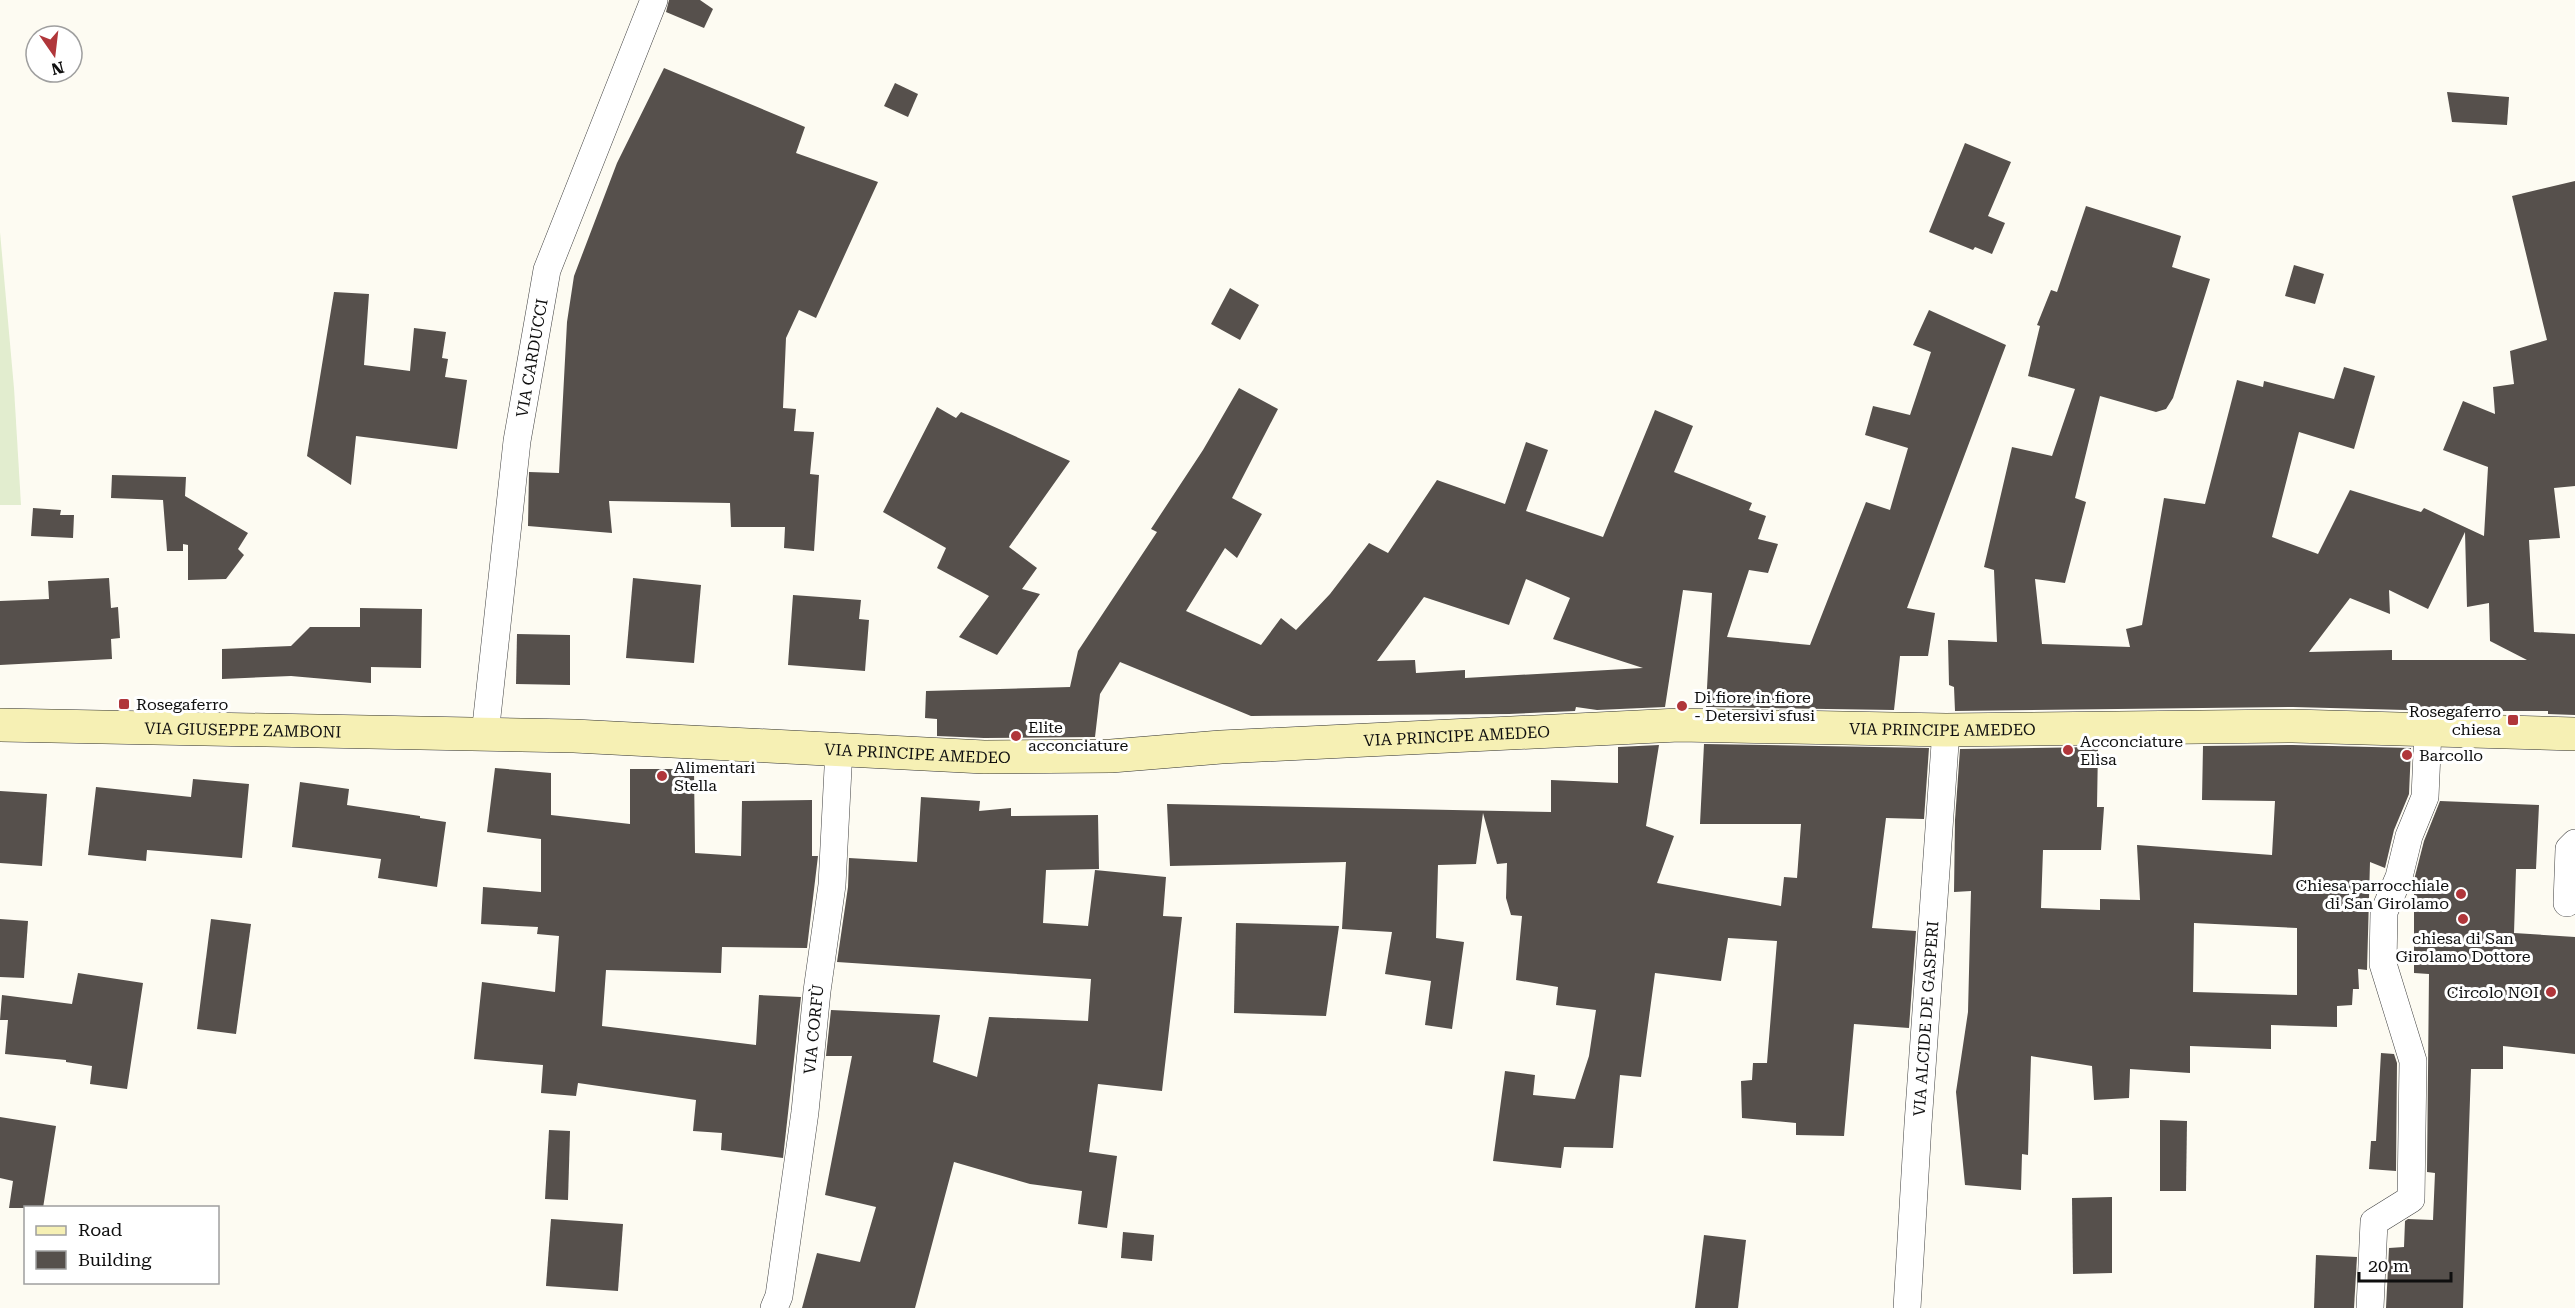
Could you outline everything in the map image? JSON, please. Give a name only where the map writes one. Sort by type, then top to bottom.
[{"type":"street","name":"VIA CARDUCCI","points":[[485,735],[517,441],[547,270],[654,0]]},
{"type":"street","name":"VIA GIUSEPPE ZAMBONI","points":[[0,725],[485,735]]},
{"type":"street","name":"VIA PRINCIPE AMEDEO","points":[[485,735],[586,736],[984,757],[1111,756],[1221,747],[1670,726],[1946,730],[2293,726],[2575,734]]},
{"type":"street","name":"VIA ALCIDE DE GASPERI","points":[[1907,1308],[1946,730]]},
{"type":"street","points":[[2370,1308],[2374,1222],[2411,1199],[2414,1061],[2383,964],[2384,912],[2398,877],[2409,836],[2425,797],[2428,730]]},
{"type":"street","name":"VIA CORFÙ","points":[[774,1308],[779,1296],[805,1112],[817,991],[832,885],[839,749]]},
{"type":"street","points":[[2567,903],[2569,849],[2575,843]]},
{"type":"green space","points":[[0,232],[14,388],[21,505],[0,505]]},
{"type":"building","points":[[669,0],[700,0],[713,9],[704,28],[666,12]]},
{"type":"building","points":[[664,68],[805,127],[796,153],[878,182],[816,318],[799,310],[786,338],[783,408],[796,409],[794,431],[814,432],[810,474],[819,475],[814,551],[784,548],[785,527],[731,527],[730,503],[609,501],[612,533],[528,526],[529,472],[559,473],[567,322],[574,276],[617,163]]},
{"type":"building","points":[[895,83],[918,94],[908,117],[884,106]]},
{"type":"building","points":[[2447,92],[2509,97],[2507,125],[2452,122]]},
{"type":"building","points":[[1965,143],[2011,162],[1988,216],[2005,223],[1992,254],[1975,247],[1973,250],[1929,232]]},
{"type":"building","points":[[2575,181],[2575,486],[2554,488],[2560,538],[2529,540],[2534,632],[2575,634],[2575,715],[2548,714],[2548,711],[2293,707],[1955,711],[1954,687],[1949,685],[1948,640],[1997,642],[1994,570],[1984,567],[2012,447],[2052,456],[2075,389],[2028,376],[2040,326],[2037,325],[2051,290],[2057,292],[2086,206],[2181,236],[2172,267],[2210,279],[2173,398],[2166,409],[2156,412],[2100,396],[2075,498],[2086,502],[2065,583],[2035,579],[2042,644],[2130,647],[2126,629],[2142,625],[2164,498],[2205,504],[2237,380],[2263,387],[2264,381],[2334,399],[2344,367],[2375,376],[2354,449],[2299,432],[2272,537],[2318,554],[2350,490],[2421,512],[2424,508],[2484,536],[2488,467],[2443,450],[2463,401],[2495,414],[2493,387],[2514,384],[2510,351],[2547,340],[2512,196]],"holes":[[[2465,532],[2467,607],[2489,603],[2490,641],[2527,660],[2392,660],[2392,650],[2309,652],[2350,598],[2390,614],[2389,590],[2428,609]]]},
{"type":"building","points":[[2294,265],[2324,274],[2315,304],[2285,296]]},
{"type":"building","points":[[1230,288],[1259,305],[1240,340],[1211,324]]},
{"type":"building","points":[[334,292],[369,294],[364,365],[410,371],[414,328],[446,332],[442,358],[448,359],[445,377],[467,380],[457,449],[356,436],[351,485],[307,456]]},
{"type":"building","points":[[1929,310],[2006,345],[1907,608],[1935,613],[1928,656],[1900,656],[1894,710],[1706,707],[1712,593],[1683,590],[1665,707],[1597,710],[1576,707],[1575,711],[1509,714],[1251,716],[1120,662],[1100,694],[1095,737],[937,736],[937,719],[925,718],[926,691],[1070,687],[1078,651],[1157,532],[1151,529],[1203,450],[1239,388],[1278,409],[1232,498],[1262,514],[1237,558],[1225,548],[1186,611],[1261,645],[1281,618],[1296,630],[1330,594],[1369,543],[1388,553],[1437,480],[1505,504],[1526,442],[1548,450],[1526,511],[1603,537],[1655,410],[1693,426],[1674,472],[1752,503],[1749,510],[1766,516],[1758,539],[1778,544],[1768,573],[1749,570],[1727,637],[1810,645],[1866,502],[1890,510],[1908,448],[1865,435],[1873,406],[1910,415],[1931,352],[1913,345]],"holes":[[[1526,579],[1570,598],[1553,639],[1643,668],[1465,678],[1465,670],[1416,673],[1415,660],[1377,661],[1424,597],[1509,625]]]},
{"type":"building","points":[[937,407],[956,418],[961,412],[1070,461],[1009,547],[1037,568],[1022,589],[1040,594],[997,655],[959,637],[989,596],[937,568],[946,548],[883,512]]},
{"type":"building","points":[[112,475],[186,477],[185,496],[248,533],[238,549],[244,555],[226,579],[188,580],[188,545],[183,544],[183,551],[167,551],[163,500],[111,498]]},
{"type":"building","points":[[33,508],[61,510],[60,515],[74,515],[73,538],[31,536]]},
{"type":"building","points":[[109,578],[111,608],[118,607],[120,638],[111,639],[112,659],[0,665],[0,601],[49,599],[48,581]]},
{"type":"building","points":[[633,578],[701,585],[694,663],[626,658]]},
{"type":"building","points":[[793,595],[861,600],[859,619],[869,620],[865,671],[788,665]]},
{"type":"building","points":[[360,608],[422,609],[421,668],[371,667],[371,683],[291,676],[222,679],[222,649],[291,646],[310,627],[360,627]]},
{"type":"building","points":[[517,634],[570,635],[570,685],[516,684]]},
{"type":"building","points":[[1704,744],[1929,748],[1924,819],[1886,818],[1872,928],[1916,931],[1909,1028],[1854,1024],[1844,1136],[1796,1135],[1796,1123],[1742,1118],[1741,1081],[1752,1080],[1753,1063],[1767,1063],[1777,941],[1728,938],[1721,981],[1655,973],[1641,1077],[1620,1075],[1613,1148],[1564,1147],[1561,1168],[1493,1161],[1505,1071],[1535,1075],[1533,1095],[1575,1099],[1589,1056],[1596,1010],[1556,1005],[1558,987],[1516,980],[1522,916],[1511,915],[1506,898],[1507,863],[1497,864],[1483,813],[1476,864],[1438,865],[1436,938],[1464,942],[1452,1029],[1425,1025],[1431,981],[1385,974],[1392,932],[1342,929],[1346,862],[1170,866],[1167,804],[1551,812],[1551,780],[1618,783],[1618,747],[1659,745],[1646,826],[1674,836],[1657,883],[1781,906],[1784,877],[1797,878],[1801,824],[1700,824]]},
{"type":"building","points":[[2293,745],[2411,748],[2409,794],[2394,830],[2385,868],[2370,862],[2367,970],[2358,969],[2359,989],[2353,989],[2352,1005],[2337,1006],[2337,1027],[2271,1025],[2271,1049],[2190,1046],[2190,1073],[2130,1069],[2129,1098],[2094,1100],[2092,1066],[2031,1056],[2028,1155],[2022,1154],[2021,1190],[1965,1185],[1956,1092],[1968,1012],[1971,891],[1954,892],[1955,820],[1960,749],[2098,747],[2097,807],[2104,807],[2101,850],[2043,850],[2041,908],[2100,910],[2100,899],[2140,900],[2137,845],[2272,855],[2275,801],[2202,800],[2203,746]],"holes":[[[2194,923],[2297,928],[2297,995],[2193,992]]]},
{"type":"building","points":[[495,768],[551,773],[551,815],[630,824],[630,769],[694,769],[695,853],[741,856],[742,801],[812,800],[812,856],[818,856],[807,948],[722,947],[721,973],[606,970],[602,1026],[756,1045],[759,995],[801,997],[783,1158],[721,1150],[722,1133],[693,1131],[696,1100],[578,1083],[576,1096],[541,1093],[543,1065],[474,1059],[482,982],[555,992],[559,936],[537,934],[538,927],[481,924],[483,887],[541,892],[541,839],[487,832]]},
{"type":"building","points":[[193,779],[249,784],[242,858],[147,850],[146,861],[88,855],[96,787],[191,797]]},
{"type":"building","points":[[300,782],[349,789],[347,805],[446,822],[437,887],[378,878],[381,859],[292,847]]},
{"type":"building","points":[[0,791],[47,794],[42,866],[0,863]]},
{"type":"building","points":[[921,797],[980,801],[979,811],[1011,808],[1011,816],[1098,815],[1099,869],[1046,870],[1043,923],[1088,926],[1095,870],[1166,877],[1163,916],[1182,917],[1162,1091],[1098,1084],[1089,1152],[1117,1156],[1107,1228],[1078,1224],[1082,1191],[1030,1184],[954,1162],[915,1308],[802,1308],[817,1253],[860,1262],[876,1207],[825,1195],[852,1056],[826,1056],[831,1010],[940,1015],[933,1062],[977,1077],[989,1017],[1088,1021],[1091,979],[837,962],[848,887],[849,858],[917,862]]},
{"type":"building","points":[[2440,801],[2539,805],[2536,869],[2516,869],[2514,933],[2575,937],[2575,1054],[2503,1046],[2503,1069],[2471,1069],[2463,1308],[2386,1308],[2389,1248],[2404,1247],[2405,1221],[2408,1219],[2433,1220],[2435,1173],[2427,1172],[2429,974],[2414,973],[2414,880],[2424,841]]},
{"type":"building","points":[[0,919],[28,921],[24,978],[0,977]]},
{"type":"building","points":[[211,919],[251,924],[236,1034],[197,1029]]},
{"type":"building","points":[[1236,923],[1339,926],[1326,1016],[1234,1013]]},
{"type":"building","points":[[78,973],[143,983],[127,1089],[90,1084],[92,1066],[66,1062],[66,1060],[5,1054],[8,1020],[0,1020],[2,995],[72,1004]]},
{"type":"building","points":[[2381,1053],[2394,1054],[2397,1063],[2396,1171],[2369,1169],[2371,1141],[2376,1141]]},
{"type":"building","points":[[0,1117],[56,1126],[43,1206],[9,1208],[13,1181],[0,1178]]},
{"type":"building","points":[[2160,1120],[2187,1121],[2186,1191],[2160,1191]]},
{"type":"building","points":[[549,1130],[570,1131],[568,1200],[545,1199]]},
{"type":"building","points":[[2112,1197],[2112,1273],[2073,1274],[2072,1198]]},
{"type":"building","points":[[551,1219],[623,1224],[618,1291],[546,1286]]},
{"type":"building","points":[[1123,1232],[1154,1235],[1152,1261],[1121,1258]]},
{"type":"building","points":[[1704,1235],[1746,1240],[1738,1308],[1695,1308]]},
{"type":"building","points":[[2316,1255],[2357,1257],[2354,1308],[2314,1308]]},
{"type":"place","name":"Rosegaferro","points":[[124,704]]},
{"type":"place","name":"Di fiore in fiore - Detersivi sfusi","points":[[1682,706]]},
{"type":"place","name":"Rosegaferro chiesa","points":[[2513,720]]},
{"type":"place","name":"Elite acconciature","points":[[1016,736]]},
{"type":"place","name":"Acconciature Elisa","points":[[2068,750]]},
{"type":"place","name":"Barcollo","points":[[2407,755]]},
{"type":"place","name":"Alimentari Stella","points":[[662,776]]},
{"type":"place","name":"Chiesa parrocchiale di San Girolamo","points":[[2461,894]]},
{"type":"place","name":"chiesa di San Girolamo Dottore","points":[[2463,919]]},
{"type":"place","name":"Circolo NOI","points":[[2551,992]]}]
